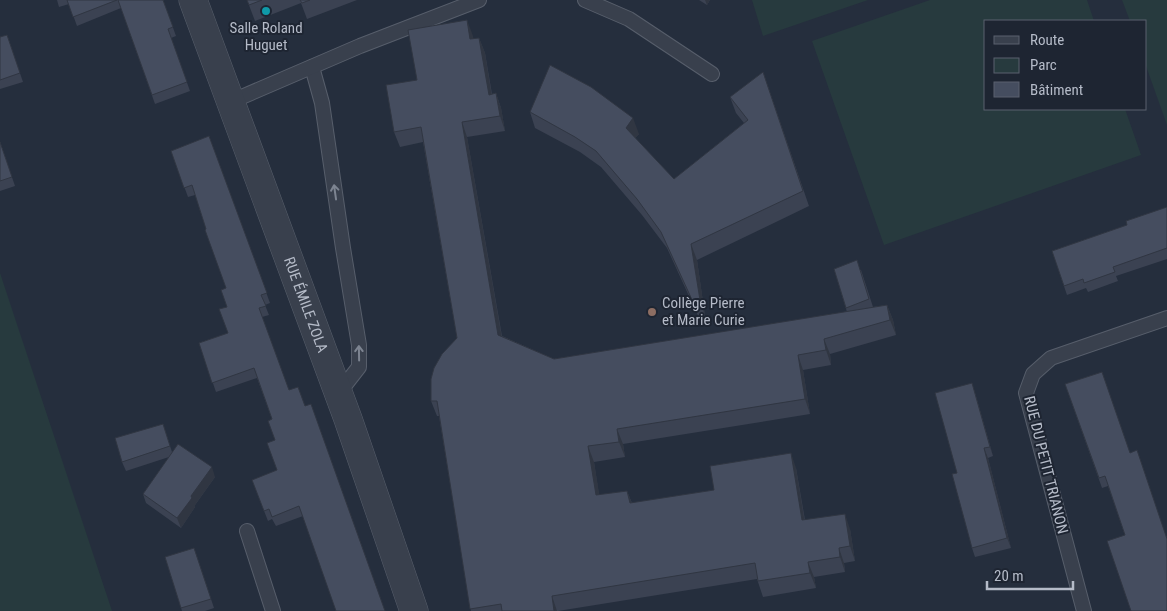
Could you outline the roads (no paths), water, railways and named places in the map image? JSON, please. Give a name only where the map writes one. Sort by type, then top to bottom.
[{"type":"street","name":"RUE ÉMILE ZOLA","points":[[193,0],[338,394],[414,611]]},
{"type":"lane","points":[[230,102],[479,0]]},
{"type":"lane","points":[[585,0],[629,19],[712,74]]},
{"type":"lane","points":[[312,67],[322,103],[342,248],[359,345],[359,367],[338,394]]},
{"type":"lane","name":"RUE DU PETIT TRIANON","points":[[1084,611],[1026,393],[1033,374],[1052,358],[1167,318]]},
{"type":"lane","points":[[247,531],[273,611]]},
{"type":"place","name":"Salle Roland Huguet","points":[[266,11]]},
{"type":"place","name":"Collège Pierre et Marie Curie","points":[[652,312]]}]
